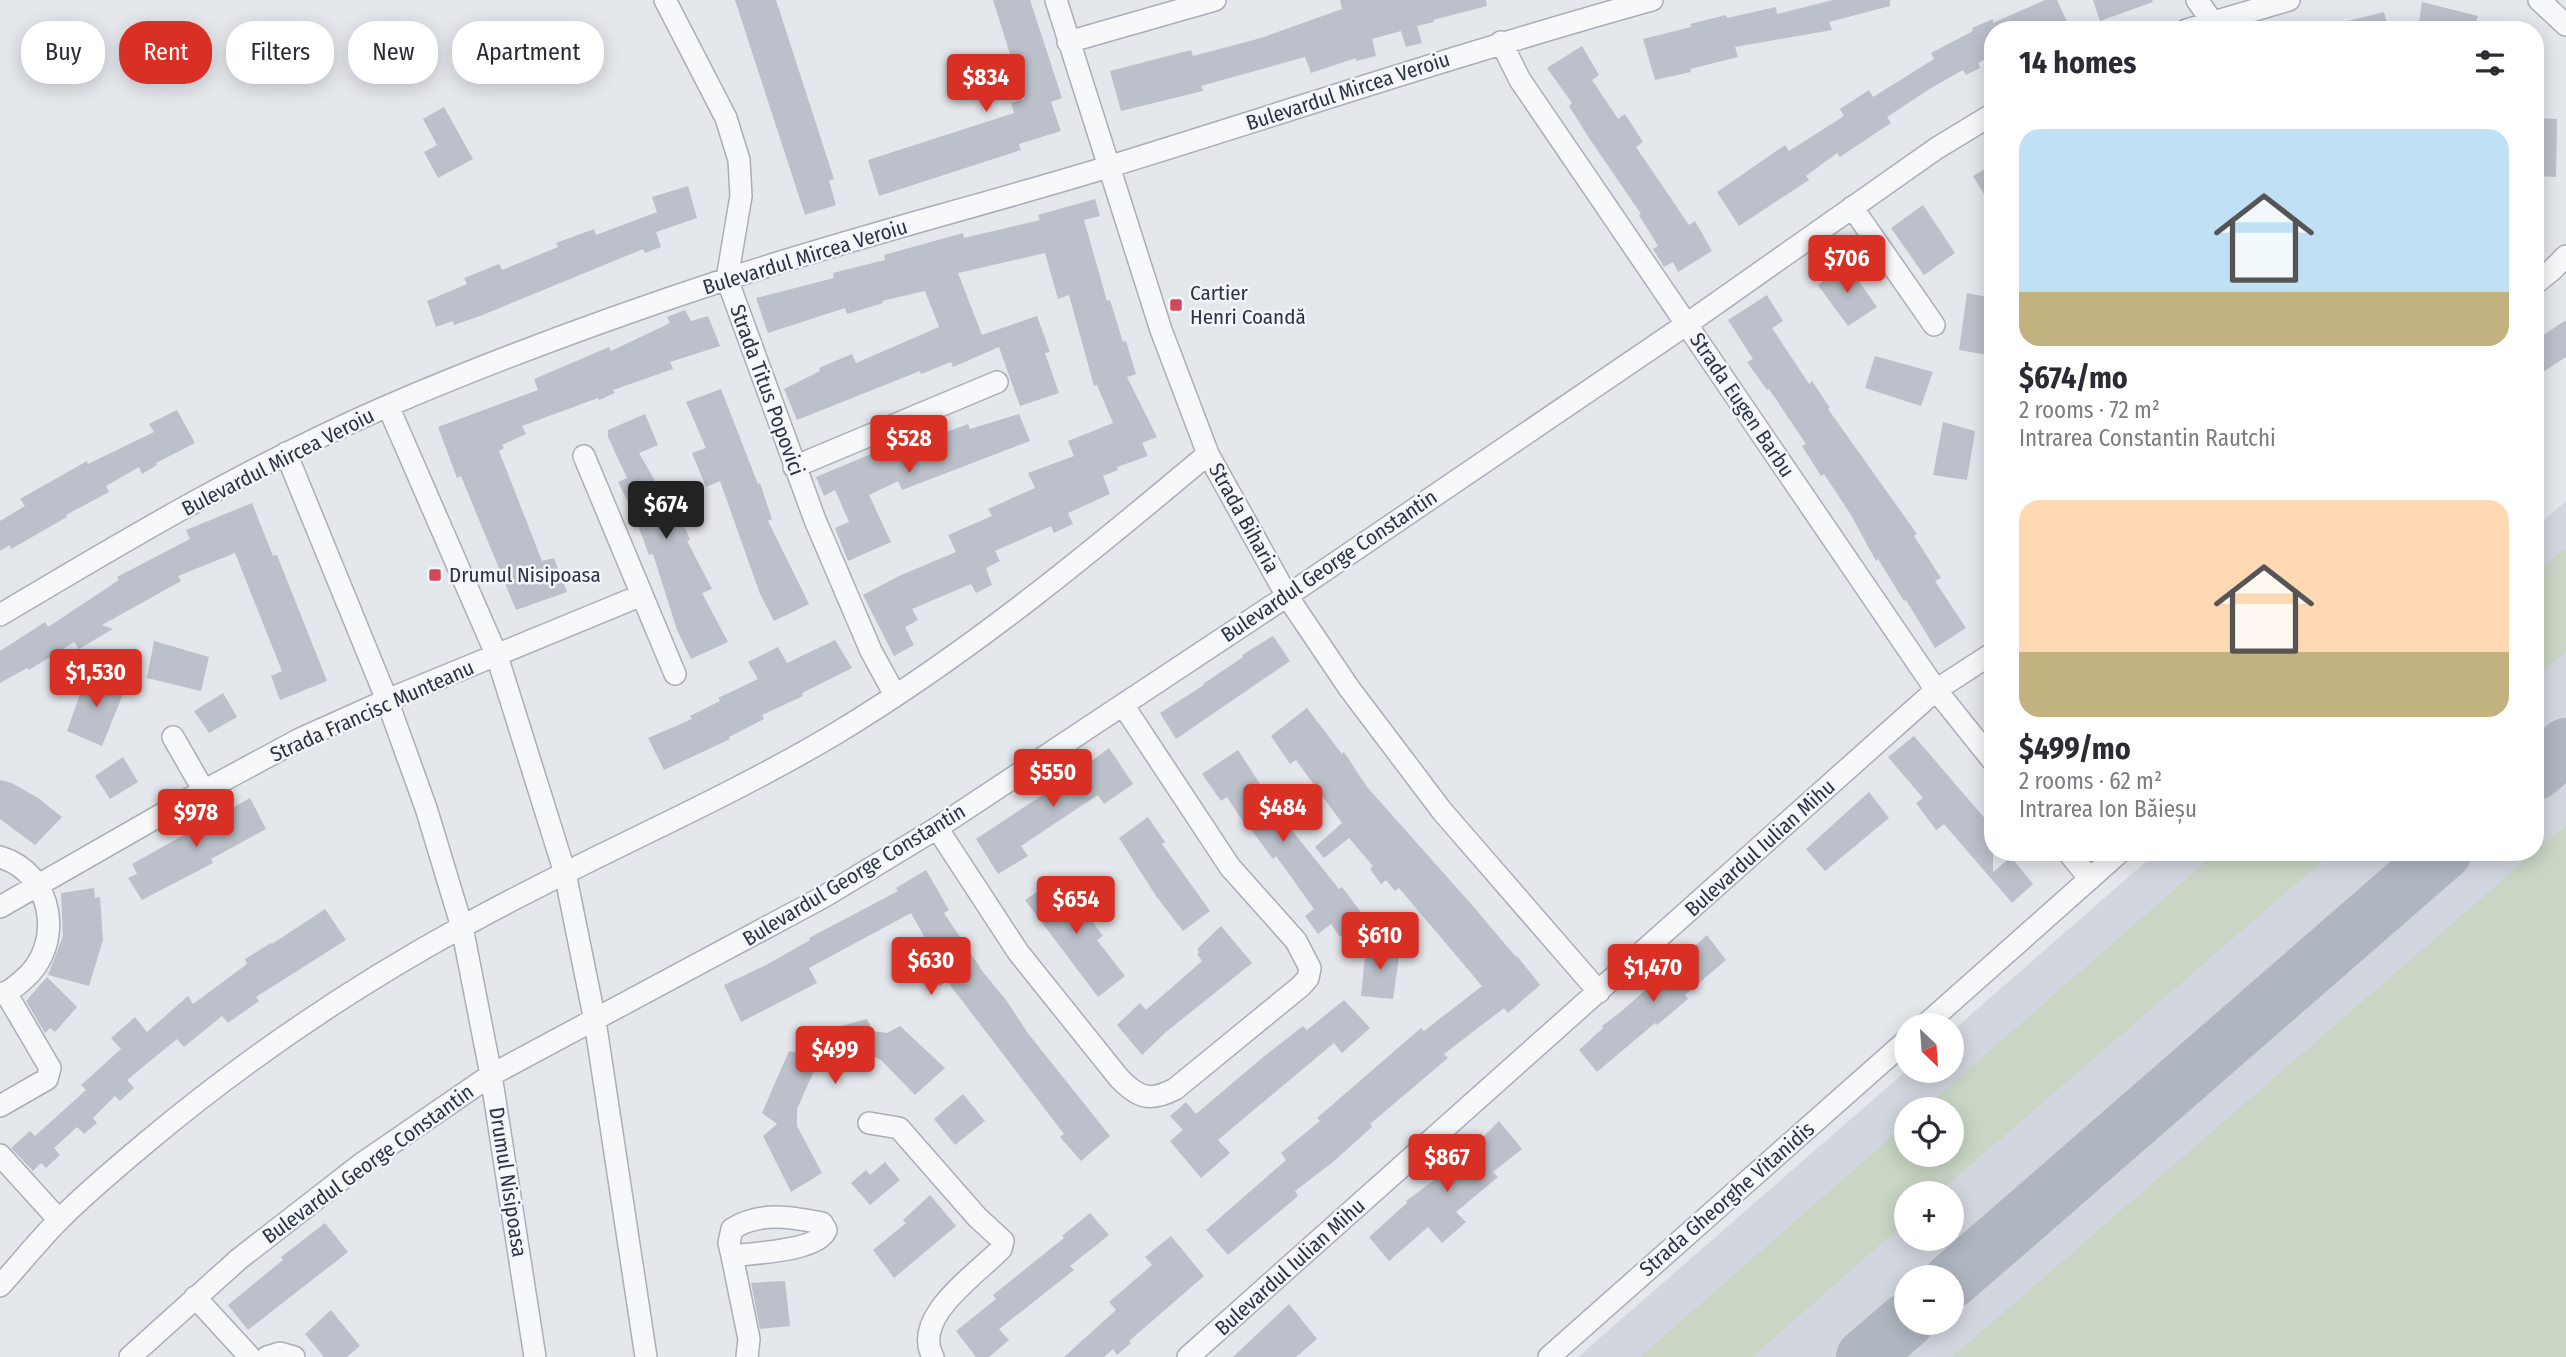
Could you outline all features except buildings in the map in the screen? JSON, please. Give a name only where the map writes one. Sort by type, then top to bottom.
[{"type":"street","name":"Strada Titus Popovici","points":[[664,0],[726,118],[739,160],[741,196],[727,279],[794,467],[871,651],[895,695]]},
{"type":"street","name":"Strada Biharia","points":[[1056,0],[1161,330],[1208,454],[1287,596],[1349,688],[1441,811],[1599,992]]},
{"type":"street","points":[[1068,42],[1215,0]]},
{"type":"street","name":"Bulevardul Mircea Veroiu","points":[[0,615],[83,565],[286,453],[388,406],[579,330],[727,279],[1107,167],[1502,42],[1652,0]]},
{"type":"street","points":[[2197,0],[2212,21]]},
{"type":"street","points":[[2230,21],[2289,0]]},
{"type":"street","points":[[2539,0],[2566,25]]},
{"type":"street","name":"Strada Eugen Barbu","points":[[1502,42],[1520,80],[1936,690],[1984,750]]},
{"type":"street","points":[[1687,324],[1937,148],[1984,119]]},
{"type":"street","points":[[1852,207],[1934,325]]},
{"type":"street","points":[[2544,277],[2566,256]]},
{"type":"street","name":"Bulevardul George Constantin","points":[[130,1357],[239,1259],[360,1165],[491,1075],[825,897],[937,828],[1287,596],[1687,324]]},
{"type":"street","points":[[794,467],[997,382]]},
{"type":"street","points":[[388,406],[497,656],[565,873],[596,1021],[646,1357]]},
{"type":"street","name":"Drumul Nisipoasa","points":[[286,453],[387,700],[426,808],[462,926],[491,1075],[535,1357]]},
{"type":"street","points":[[0,1286],[59,1220],[129,1157],[257,1055],[333,1004],[462,926],[646,835],[835,733],[895,695],[1041,592],[1208,454]]},
{"type":"street","points":[[584,456],[675,674]]},
{"type":"street","name":"Strada Francisc Munteanu","points":[[0,906],[300,739],[387,700],[642,595]]},
{"type":"street","name":"Bulevardul Iulian Mihu","points":[[1188,1357],[1936,690],[1984,659]]},
{"type":"street","points":[[937,828],[1018,952],[1119,1078],[1134,1093],[1147,1096],[1161,1096],[1175,1089],[1301,985],[1308,978],[1310,968],[1296,941],[1230,867],[1123,705]]},
{"type":"street","points":[[173,737],[204,791]]},
{"type":"street","points":[[0,856],[25,870],[38,885],[48,907],[50,930],[44,953],[32,972],[3,994],[50,1068],[47,1079],[0,1107]]},
{"type":"street","points":[[2075,861],[2090,879]]},
{"type":"street","points":[[1939,1013],[2110,861]]},
{"type":"street","name":"Strada Gheorghe Vitanidis","points":[[1549,1357],[1894,1052]]},
{"type":"street","points":[[869,1123],[899,1128],[977,1217],[1003,1241],[1002,1249],[956,1292],[930,1324],[928,1338],[933,1357]]},
{"type":"street","points":[[0,1155],[59,1220]]},
{"type":"street","points":[[732,1256],[749,1339],[747,1357]]},
{"type":"street","points":[[195,1297],[250,1357]]},
{"type":"street","points":[[267,1357],[280,1353],[294,1357]]},
{"type":"shaded area","points":[[2566,501],[2566,1357],[1578,1357],[1894,1081],[1964,1083],[1964,1021],[2147,861],[2544,861],[2544,520]]},
{"type":"green space","points":[[2563,550],[2566,551],[2566,651],[2544,670],[2544,566]]},
{"type":"green space","points":[[2566,825],[2566,1357],[1952,1357],[2524,861],[2544,861],[2544,844]]},
{"type":"green space","points":[[2207,861],[2323,861],[1952,1181],[1894,1181],[1894,1233],[1752,1357],[1640,1357],[1894,1135],[1894,1167],[1964,1167],[1964,1097],[1937,1097],[1953,1083],[1964,1083],[1964,1073]]},
{"type":"taxiway","points":[[2544,765],[2566,746]]},
{"type":"taxiway","points":[[1964,1270],[2434,861]]},
{"type":"taxiway","points":[[1864,1357],[1894,1331]]},
{"type":"place","name":"Cartier Henri Coandă","points":[[1176,305]]},
{"type":"place","name":"Drumul Nisipoasa","points":[[435,575]]}]
